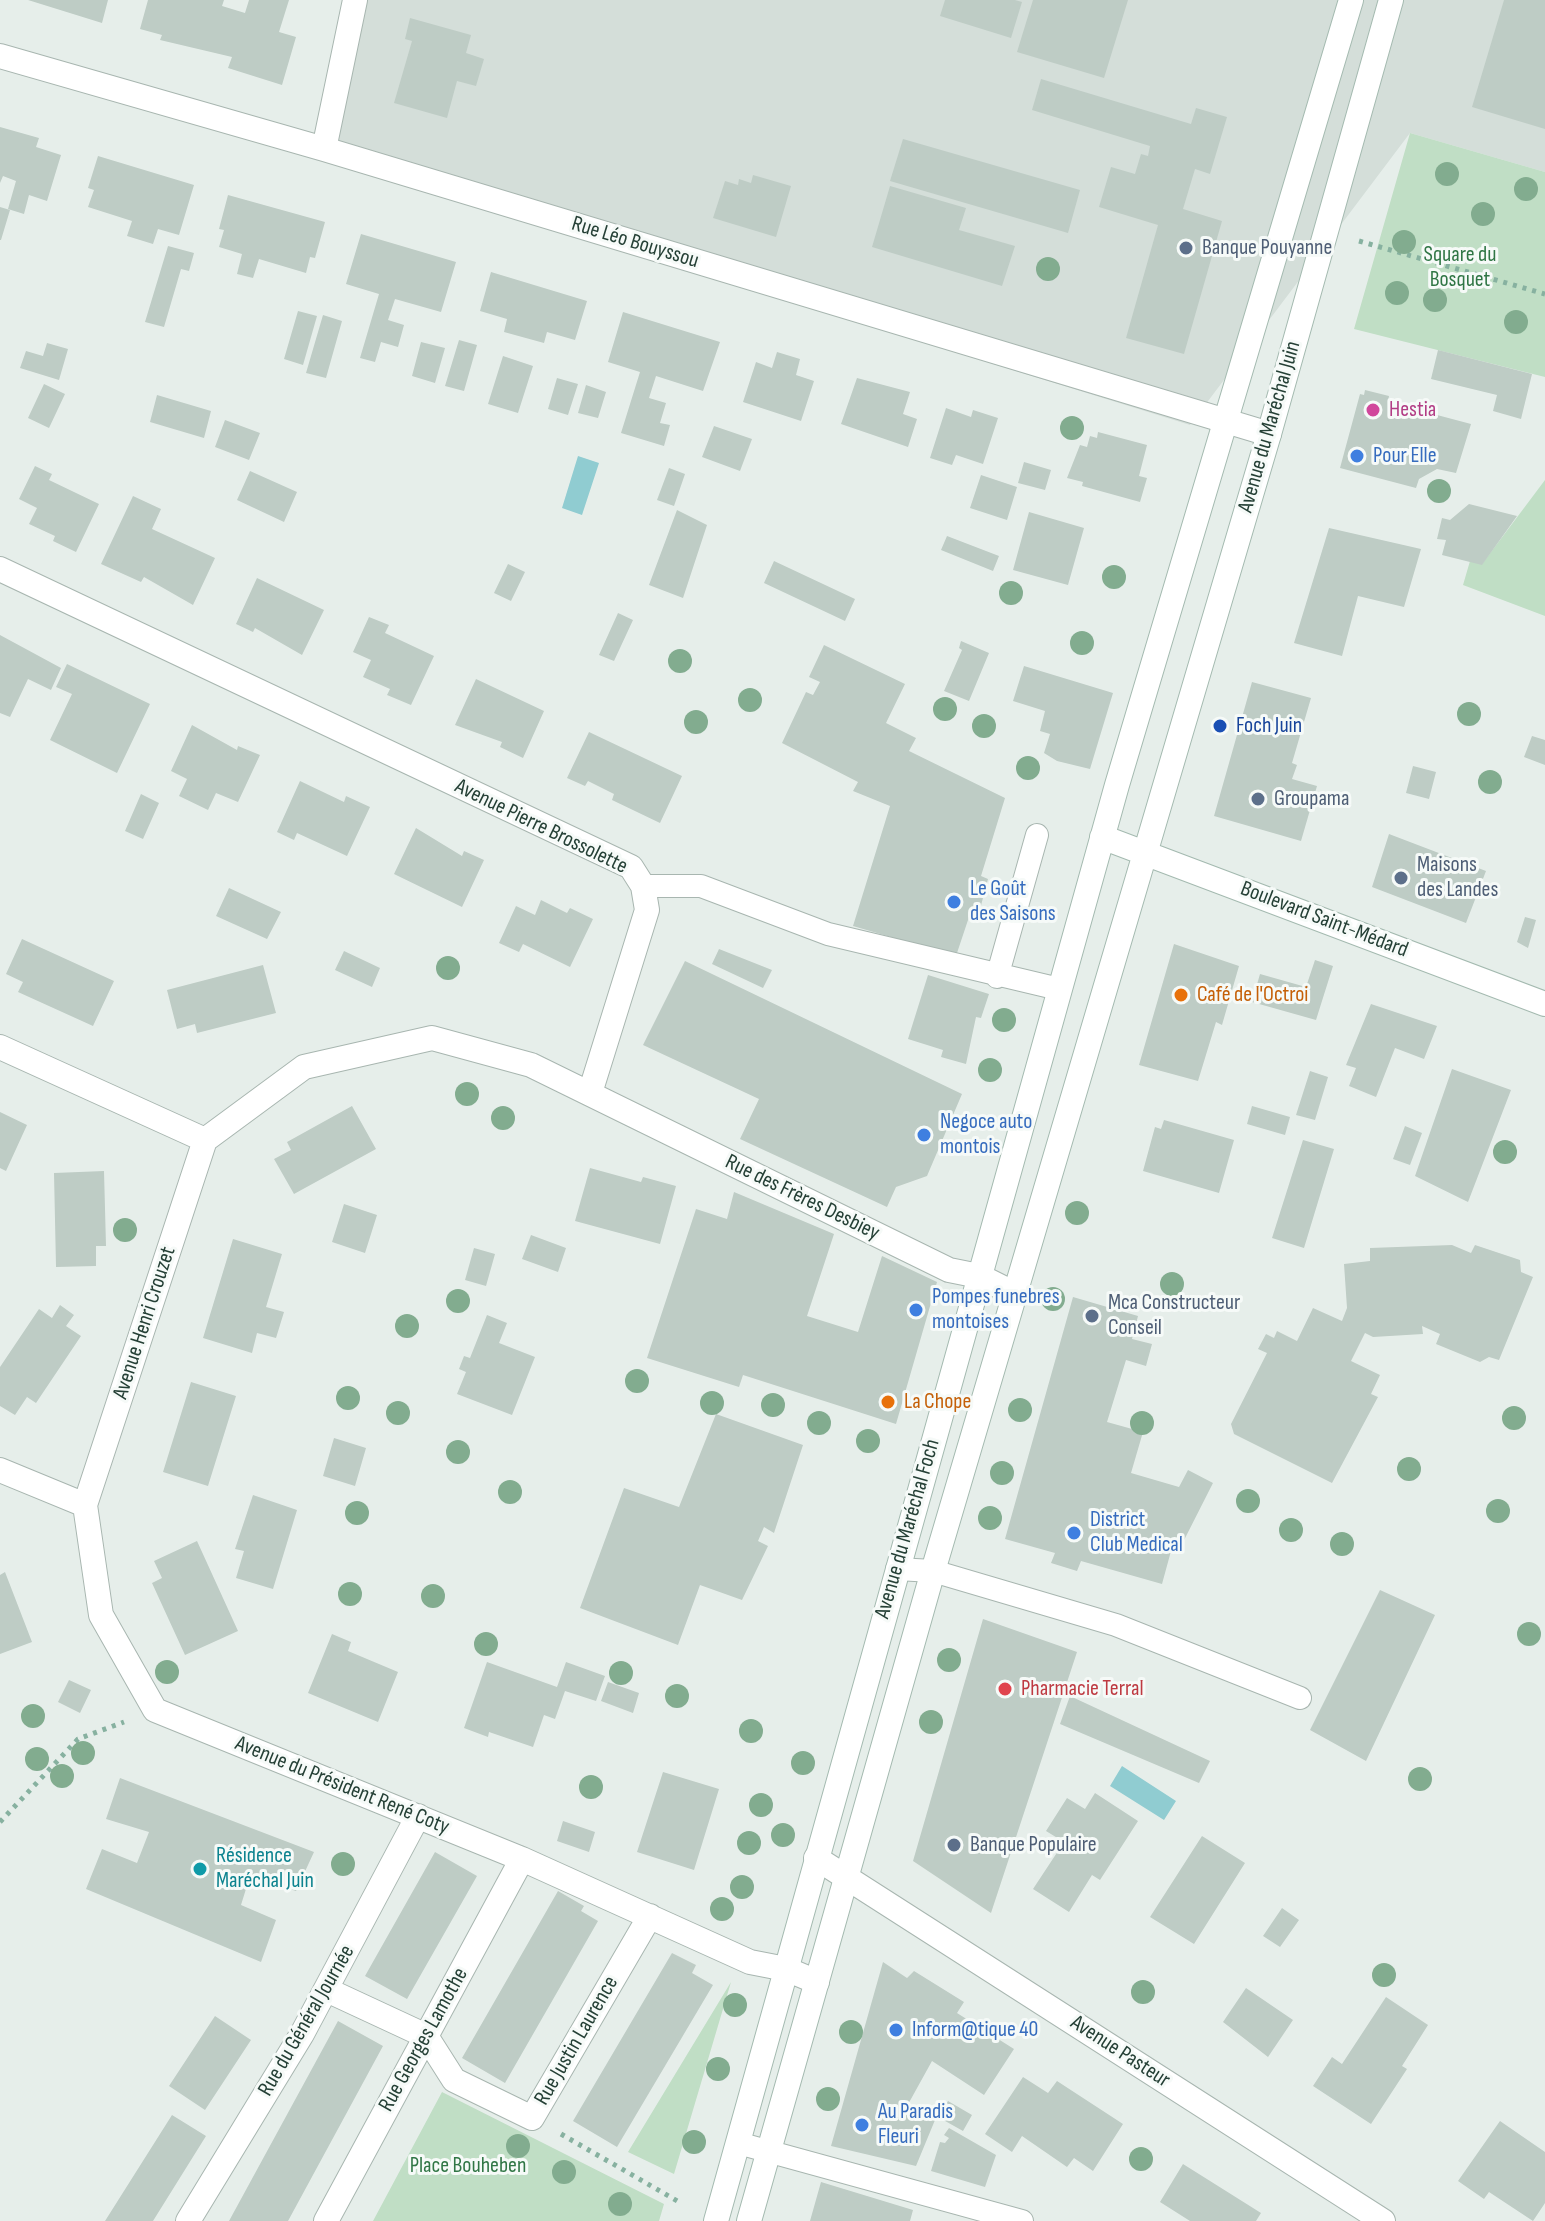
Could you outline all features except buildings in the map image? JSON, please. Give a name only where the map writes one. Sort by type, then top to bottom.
[{"type":"street","points":[[324,149],[355,0]]},
{"type":"street","name":"Avenue du Maréchal Juin","points":[[1102,837],[1223,421],[1351,0]]},
{"type":"street","name":"Avenue du Maréchal Juin","points":[[1146,853],[1269,434],[1391,0]]},
{"type":"street","name":"Rue Léo Bouyssou","points":[[0,56],[324,149],[1269,434]]},
{"type":"street","name":"Avenue Pierre Brossolette","points":[[0,569],[631,867],[643,886],[647,910],[590,1093]]},
{"type":"street","name":"Boulevard Saint-Médard","points":[[1102,837],[1545,1004]]},
{"type":"street","name":"Avenue du Maréchal Foch","points":[[716,2221],[1102,837]]},
{"type":"street","name":"Avenue du Maréchal Foch","points":[[749,2221],[933,1571],[1146,853]]},
{"type":"street","points":[[0,1047],[205,1140],[304,1067],[432,1038],[531,1065],[590,1093]]},
{"type":"street","name":"Rue des Frères Desbiey","points":[[590,1093],[949,1270],[979,1276],[1017,1295]]},
{"type":"street","name":"Avenue Henri Crouzet","points":[[85,1505],[205,1140]]},
{"type":"street","points":[[0,1470],[85,1505],[101,1615],[155,1710]]},
{"type":"street","name":"Avenue du Président René Coty","points":[[155,1710],[522,1859],[750,1962],[786,1969],[817,1982]]},
{"type":"street","name":"Rue du Général Journée","points":[[188,2221],[327,1990],[418,1816]]},
{"type":"street","name":"Avenue Pasteur","points":[[816,1858],[1383,2221]]},
{"type":"street","name":"Rue Georges Lamothe","points":[[326,2221],[522,1859]]},
{"type":"street","name":"Rue Justin Laurence","points":[[426,2036],[454,2080],[532,2118],[650,1916]]},
{"type":"street","points":[[327,1990],[426,2036]]},
{"type":"lane","points":[[997,977],[1037,835]]},
{"type":"lane","points":[[643,886],[701,886],[828,934],[997,977],[1059,989]]},
{"type":"lane","points":[[897,1569],[933,1571],[1116,1625],[1300,1698]]},
{"type":"lane","points":[[738,2143],[1022,2221]]},
{"type":"path","points":[[1324,230],[1545,294]]},
{"type":"path","points":[[0,1822],[78,1739],[155,1710]]},
{"type":"path","points":[[532,2118],[679,2202]]},
{"type":"shaded area","points":[[357,0],[1545,0],[1545,172],[1410,133],[1190,425],[326,157]]},
{"type":"green space","name":"Square du Bosquet","points":[[1410,133],[1545,172],[1545,377],[1354,329]]},
{"type":"green space","points":[[1545,480],[1545,616],[1463,585],[1470,561],[1482,564]]},
{"type":"green space","points":[[731,1982],[674,2174],[628,2152]]},
{"type":"green space","name":"Place Bouheben","points":[[442,2092],[664,2204],[659,2221],[373,2221]]},
{"type":"water","points":[[578,456],[599,463],[582,515],[562,508]]},
{"type":"water","points":[[1122,1766],[1176,1801],[1164,1820],[1110,1786]]},
{"type":"place","name":"Banque Pouyanne","points":[[1186,248]]},
{"type":"place","name":"Hestia","points":[[1373,410]]},
{"type":"place","name":"Pour Elle","points":[[1357,456]]},
{"type":"place","name":"Foch Juin","points":[[1220,726]]},
{"type":"place","name":"Groupama","points":[[1258,799]]},
{"type":"place","name":"Maisons des Landes","points":[[1401,878]]},
{"type":"place","name":"Le Goût des Saisons","points":[[954,902]]},
{"type":"place","name":"Café de l'Octroi","points":[[1181,995]]},
{"type":"place","name":"Negoce auto montois","points":[[924,1135]]},
{"type":"place","name":"Pompes funebres montoises","points":[[916,1310]]},
{"type":"place","name":"Mca Constructeur Conseil","points":[[1092,1316]]},
{"type":"place","name":"La Chope","points":[[888,1402]]},
{"type":"place","name":"District Club Medical","points":[[1074,1533]]},
{"type":"place","name":"Pharmacie Terral","points":[[1005,1689]]},
{"type":"place","name":"Banque Populaire","points":[[954,1845]]},
{"type":"place","name":"Résidence Maréchal Juin","points":[[200,1869]]},
{"type":"place","name":"Inform@tique 40","points":[[896,2030]]},
{"type":"place","name":"Au Paradis Fleuri","points":[[862,2125]]}]
